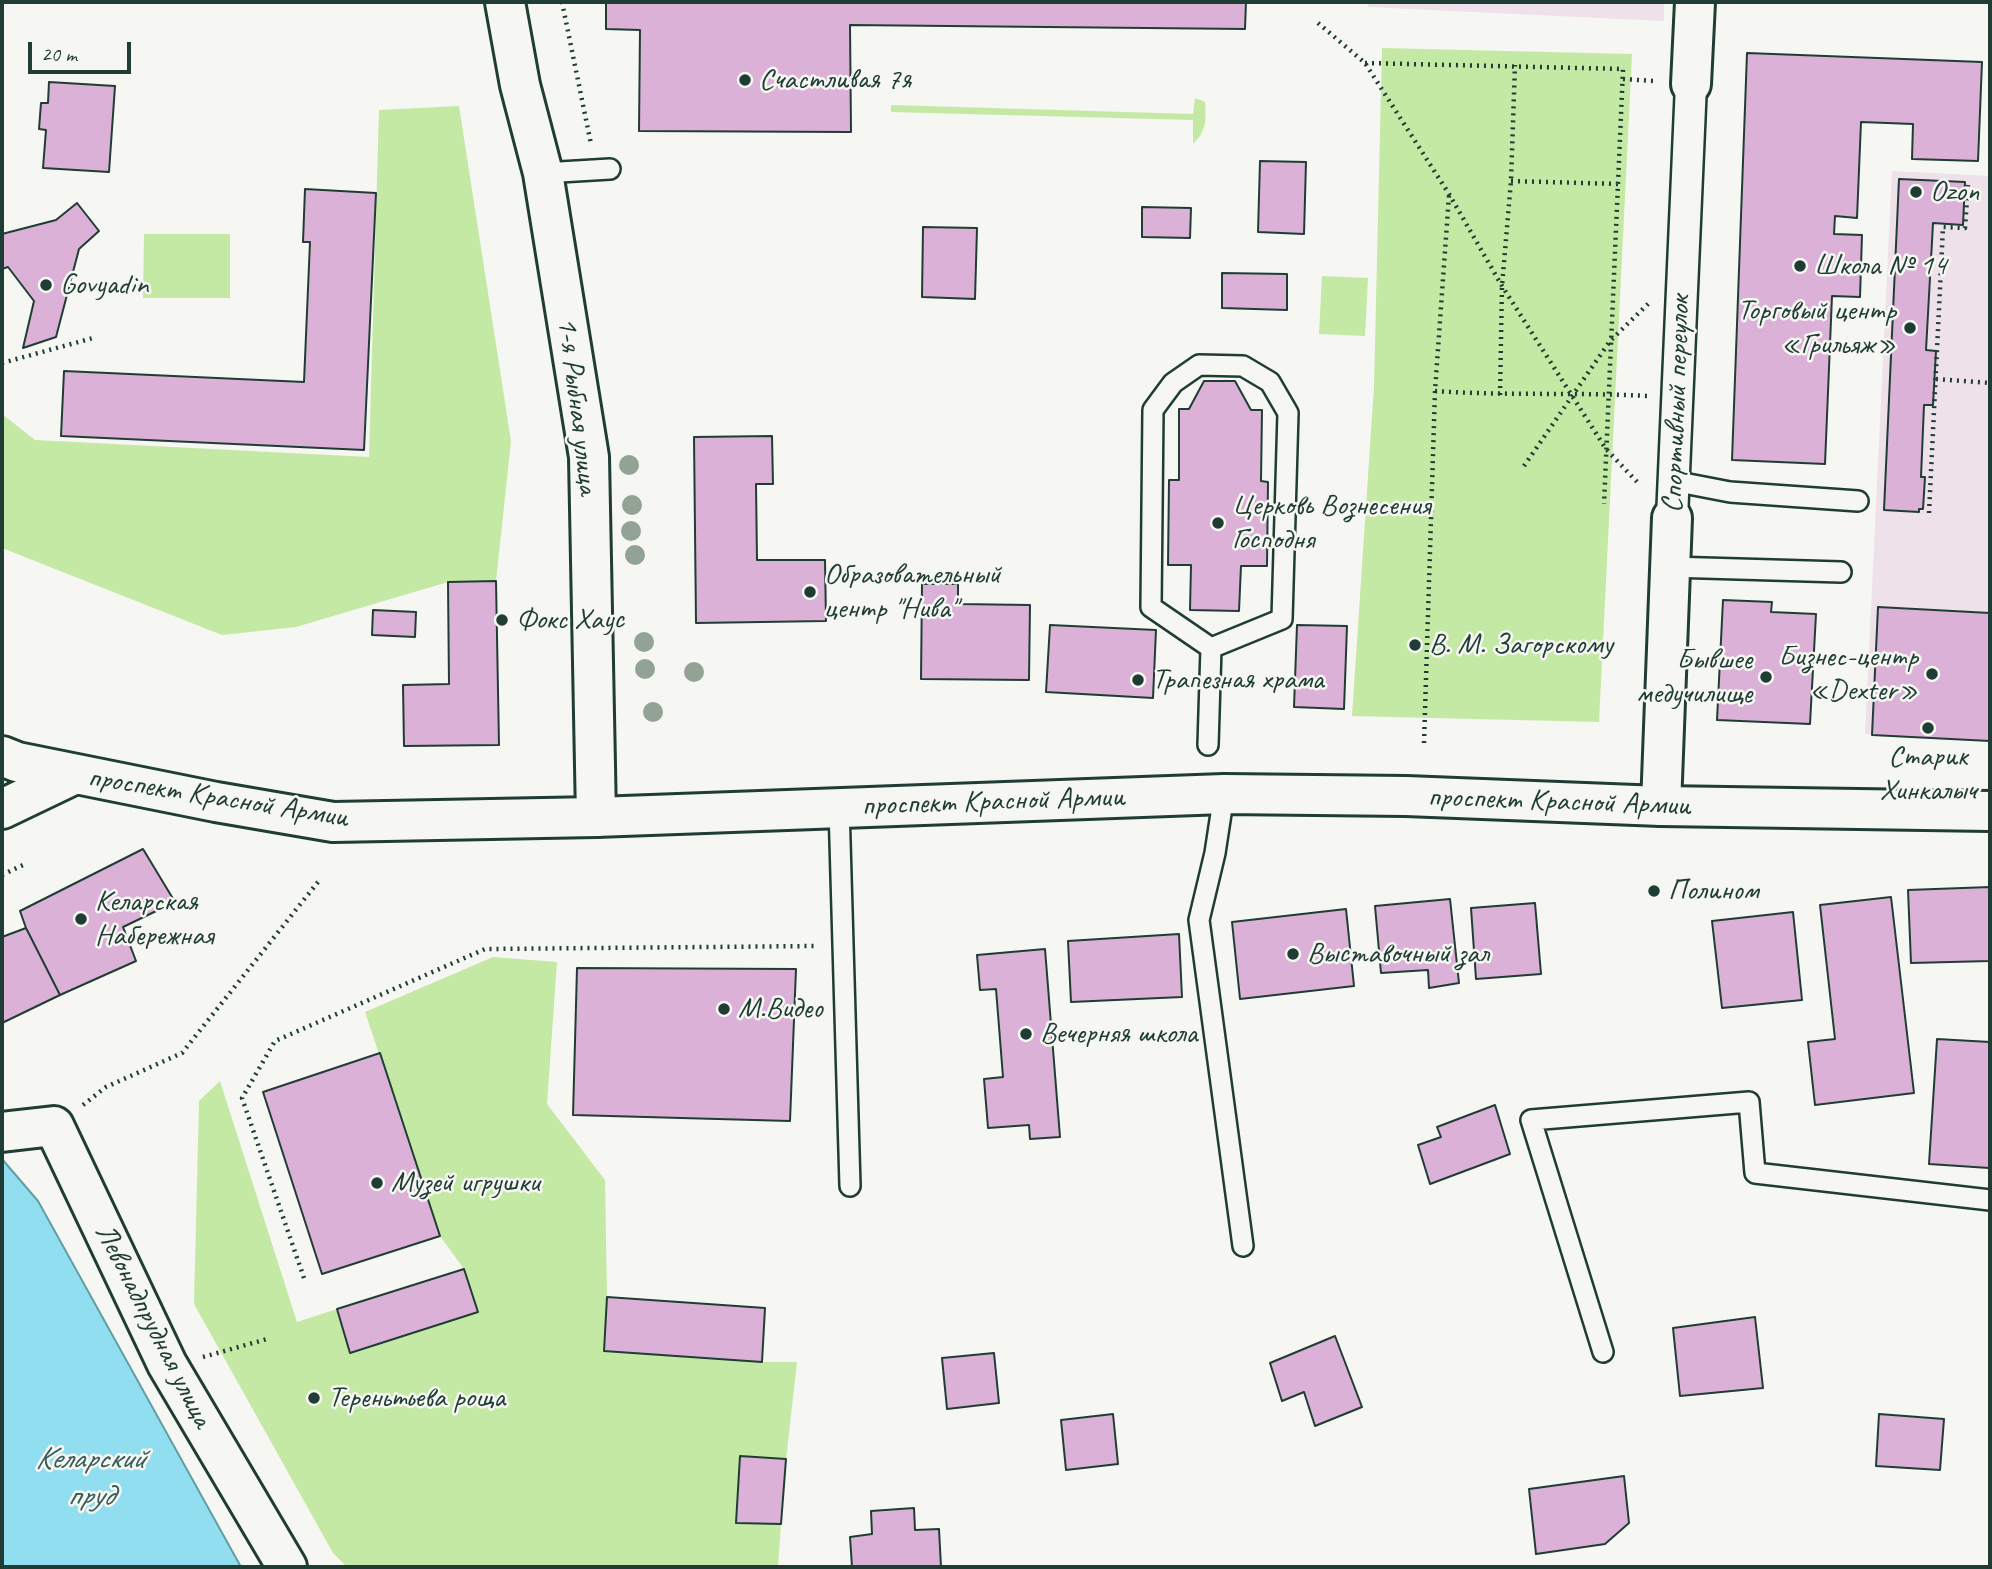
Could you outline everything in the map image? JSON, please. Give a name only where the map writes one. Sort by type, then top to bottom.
[{"type":"main road","name":"1-я Рыбная улица","points":[[505,2],[520,85],[543,173],[589,457],[596,817]]},
{"type":"main road","name":"Спортивный переулок","points":[[1691,84],[1695,2]]},
{"type":"main road","name":"Спортивный переулок","points":[[1661,806],[1672,500]]},
{"type":"main road","name":"проспект Красной Армии","points":[[2,756],[17,762],[75,774],[333,822],[596,817],[1224,794],[1405,796],[1661,806],[1990,811]]},
{"type":"main road","points":[[2,809],[75,774]]},
{"type":"main road","points":[[2,1132],[54,1126]]},
{"type":"main road","name":"Левонадпрудная улица","points":[[54,1126],[169,1367],[287,1567]]},
{"type":"street","name":"Спортивный переулок","points":[[1672,500],[1691,84]]},
{"type":"lane","points":[[543,173],[610,169]]},
{"type":"lane","points":[[1199,365],[1243,366],[1270,382],[1288,413],[1282,619],[1212,648],[1151,607],[1153,411],[1173,383],[1199,365]]},
{"type":"lane","points":[[1672,500],[1730,492],[1858,501]]},
{"type":"lane","points":[[1670,567],[1841,572]]},
{"type":"lane","points":[[1208,744],[1212,648]]},
{"type":"lane","points":[[1224,794],[1215,853],[1199,920],[1243,1246]]},
{"type":"lane","points":[[839,807],[850,1186]]},
{"type":"lane","points":[[1603,1352],[1531,1120],[1749,1102],[1755,1173],[1990,1200]]},
{"type":"path","points":[[562,2],[592,152]]},
{"type":"path","points":[[1318,23],[1365,63],[1606,449],[1672,500]]},
{"type":"path","points":[[1365,63],[1623,69],[1604,504]]},
{"type":"path","points":[[1500,395],[1502,286],[1511,181],[1515,65]]},
{"type":"path","points":[[1511,181],[1618,184]]},
{"type":"path","points":[[1929,513],[1943,227],[1965,229],[1968,185]]},
{"type":"path","points":[[1424,743],[1435,391],[1449,194]]},
{"type":"path","points":[[1524,466],[1610,341],[1682,271]]},
{"type":"path","points":[[2,363],[93,338]]},
{"type":"path","points":[[1936,379],[1990,383]]},
{"type":"path","points":[[1435,391],[1500,395],[1608,394],[1676,397]]},
{"type":"path","points":[[2,875],[23,865]]},
{"type":"path","points":[[54,1126],[106,1087],[182,1053],[318,882]]},
{"type":"path","points":[[304,1278],[243,1098],[275,1041],[485,949],[843,946]]},
{"type":"path","points":[[169,1367],[267,1339]]},
{"type":"shaded area","points":[[1368,2],[1664,2],[1664,21],[1368,7]]},
{"type":"shaded area","points":[[1892,171],[1990,176],[1990,741],[1865,734]]},
{"type":"green space","points":[[1382,48],[1632,54],[1599,722],[1352,716],[1374,386]]},
{"type":"green space","points":[[1195,98],[1205,102],[1205,120],[1201,134],[1193,144],[1193,120],[891,112],[891,105],[1193,114]]},
{"type":"green space","points":[[459,106],[511,441],[496,581],[448,582],[296,627],[222,635],[2,548],[2,414],[35,440],[369,457],[379,110]]},
{"type":"green space","points":[[144,234],[230,234],[230,298],[143,298]]},
{"type":"green space","points":[[1322,276],[1368,278],[1365,336],[1319,334]]},
{"type":"green space","points":[[493,957],[557,962],[547,1104],[605,1180],[607,1297],[762,1362],[797,1362],[786,1459],[740,1456],[736,1522],[781,1524],[778,1567],[347,1567],[333,1553],[194,1304],[199,1101],[220,1081],[297,1322],[337,1309],[351,1353],[477,1312],[464,1269],[440,1236],[365,1012]]},
{"type":"water","name":"Келарский пруд","points":[[2,1159],[38,1201],[241,1567],[2,1567]]},
{"type":"building","name":"Счастливая 7я","points":[[606,2],[1246,2],[1245,29],[850,25],[851,132],[639,131],[640,30],[606,29]]},
{"type":"building","name":"Школа № 14","points":[[1747,53],[1982,62],[1978,161],[1912,159],[1913,124],[1861,122],[1857,218],[1835,216],[1834,234],[1862,235],[1860,297],[1832,296],[1825,464],[1732,460]]},
{"type":"building","points":[[49,82],[115,86],[109,172],[43,168],[46,130],[39,129],[41,103],[48,103]]},
{"type":"building","points":[[1260,161],[1306,162],[1304,234],[1258,232]]},
{"type":"building","name":"Торговый центр «Грильяж»","points":[[1899,179],[1965,182],[1963,225],[1933,223],[1926,350],[1936,351],[1933,405],[1924,405],[1921,477],[1925,477],[1923,509],[1919,509],[1919,512],[1884,510]]},
{"type":"building","points":[[305,189],[376,193],[364,450],[61,436],[64,371],[304,382],[310,242],[303,242]]},
{"type":"building","name":"Govyadin","points":[[77,203],[99,231],[79,249],[56,337],[23,348],[34,301],[8,267],[2,269],[2,234],[56,220]]},
{"type":"building","points":[[1142,207],[1191,208],[1190,238],[1142,237]]},
{"type":"building","points":[[923,227],[977,228],[975,299],[922,297]]},
{"type":"building","points":[[1222,273],[1287,274],[1287,310],[1222,308]]},
{"type":"building","name":"Церковь Вознесения Господня","points":[[1204,381],[1235,381],[1251,410],[1262,410],[1261,481],[1268,482],[1267,566],[1241,566],[1239,611],[1190,610],[1191,565],[1168,565],[1169,480],[1179,480],[1179,409],[1189,409]]},
{"type":"building","points":[[772,436],[773,484],[756,484],[757,560],[825,560],[826,621],[696,623],[694,437]]},
{"type":"building","points":[[496,581],[499,745],[404,746],[403,685],[449,684],[448,582]]},
{"type":"building","points":[[922,584],[958,584],[958,604],[1030,605],[1029,680],[921,679]]},
{"type":"building","name":"Бывшее медучилище","points":[[1723,600],[1772,602],[1771,612],[1816,614],[1810,724],[1717,720]]},
{"type":"building","name":"Бизнес-центр «Dexter»","points":[[1878,607],[1990,613],[1990,741],[1872,735]]},
{"type":"building","points":[[373,610],[416,612],[415,637],[372,635]]},
{"type":"building","points":[[1050,625],[1156,630],[1153,698],[1046,692]]},
{"type":"building","points":[[1297,625],[1347,626],[1344,709],[1294,707]]},
{"type":"building","name":"Келарская Набережная","points":[[143,849],[175,902],[123,927],[136,961],[60,995],[20,911]]},
{"type":"building","points":[[1990,887],[1990,961],[1911,963],[1908,890]]},
{"type":"building","points":[[1891,897],[1914,1093],[1815,1105],[1808,1042],[1835,1039],[1820,905]]},
{"type":"building","points":[[1450,899],[1459,983],[1429,988],[1428,970],[1381,973],[1375,906]]},
{"type":"building","points":[[1535,903],[1541,974],[1476,979],[1471,908]]},
{"type":"building","name":"Выставочный зал","points":[[1346,909],[1354,986],[1240,999],[1232,922]]},
{"type":"building","points":[[1793,912],[1802,1000],[1722,1008],[1712,921]]},
{"type":"building","name":"Келарская Набережная","points":[[26,928],[60,995],[2,1023],[2,937]]},
{"type":"building","points":[[1179,934],[1182,997],[1071,1002],[1068,941]]},
{"type":"building","name":"Вечерняя школа","points":[[1045,949],[1060,1137],[1030,1139],[1029,1125],[988,1128],[984,1079],[1003,1077],[996,989],[980,990],[977,955]]},
{"type":"building","points":[[577,968],[796,969],[790,1121],[573,1115]]},
{"type":"building","points":[[1937,1039],[1990,1042],[1989,1168],[1929,1164]]},
{"type":"building","points":[[380,1053],[440,1236],[322,1274],[263,1092]]},
{"type":"building","points":[[1495,1105],[1510,1154],[1430,1184],[1418,1145],[1441,1137],[1437,1127]]},
{"type":"building","points":[[464,1269],[478,1312],[350,1353],[337,1309]]},
{"type":"building","points":[[607,1297],[765,1308],[762,1362],[604,1351]]},
{"type":"building","points":[[1755,1317],[1763,1388],[1680,1396],[1673,1328]]},
{"type":"building","points":[[1335,1336],[1362,1407],[1315,1426],[1304,1392],[1282,1401],[1270,1363]]},
{"type":"building","points":[[994,1353],[999,1403],[947,1409],[942,1358]]},
{"type":"building","points":[[1113,1414],[1118,1464],[1066,1470],[1061,1420]]},
{"type":"building","points":[[1879,1414],[1944,1419],[1940,1470],[1876,1466]]},
{"type":"building","points":[[740,1456],[786,1459],[781,1524],[736,1523]]},
{"type":"building","points":[[1624,1476],[1629,1523],[1605,1544],[1536,1554],[1529,1489]]},
{"type":"building","points":[[914,1508],[915,1530],[939,1529],[941,1567],[852,1567],[850,1537],[872,1534],[871,1511]]},
{"type":"place","name":"Счастливая 7я","points":[[745,80]]},
{"type":"place","name":"Ozon","points":[[1916,192]]},
{"type":"place","name":"Школа № 14","points":[[1800,266]]},
{"type":"place","name":"Govyadin","points":[[46,285]]},
{"type":"place","name":"Торговый центр «Грильяж»","points":[[1910,328]]},
{"type":"place","name":"Церковь Вознесения Господня","points":[[1218,523]]},
{"type":"place","name":"Образовательный центр \"Нива\"","points":[[810,592]]},
{"type":"place","name":"Фокс Хаус","points":[[502,620]]},
{"type":"place","name":"В. М. Загорскому","points":[[1415,645]]},
{"type":"place","name":"Бизнес-центр «Dexter»","points":[[1932,674]]},
{"type":"place","name":"Бывшее медучилище","points":[[1766,677]]},
{"type":"place","name":"Трапезная храма","points":[[1138,680]]},
{"type":"place","name":"Старик Хинкалыч","points":[[1928,728]]},
{"type":"place","name":"Полином","points":[[1654,891]]},
{"type":"place","name":"Келарская Набережная","points":[[81,919]]},
{"type":"place","name":"Выставочный зал","points":[[1293,954]]},
{"type":"place","name":"М.Видео","points":[[724,1009]]},
{"type":"place","name":"Вечерняя школа","points":[[1026,1034]]},
{"type":"place","name":"Музей игрушки","points":[[377,1183]]},
{"type":"place","name":"Тереньтьева роща","points":[[314,1398]]}]
